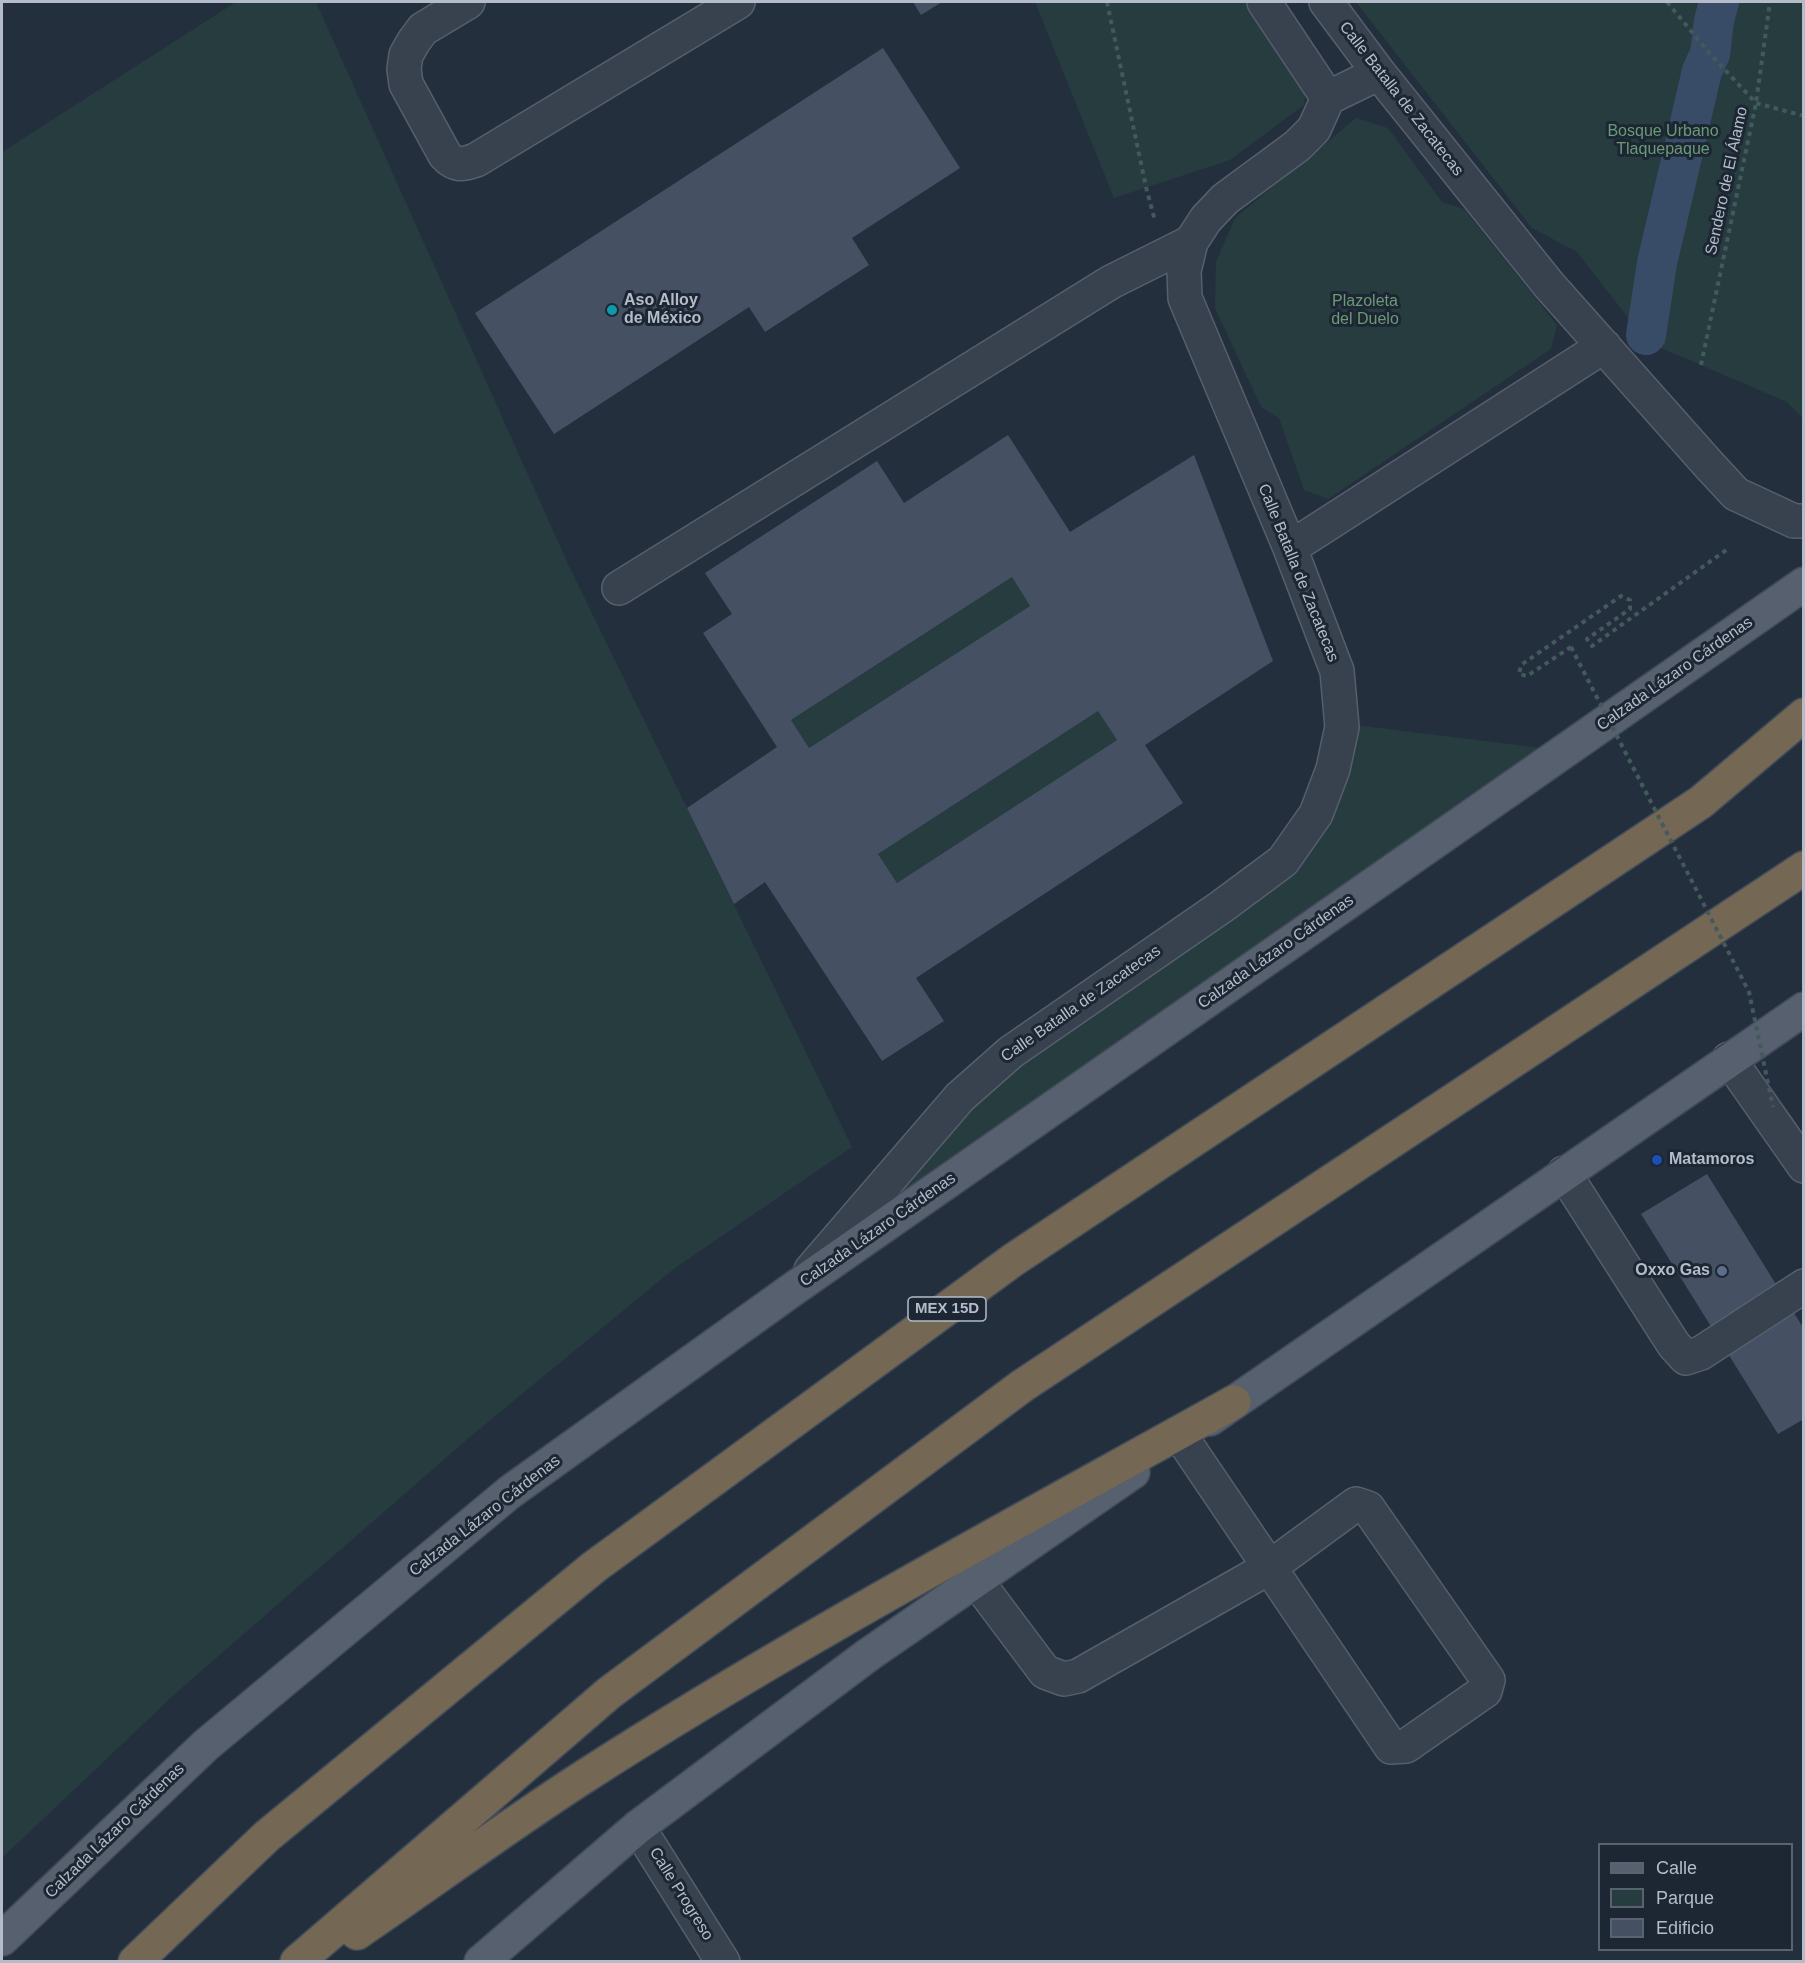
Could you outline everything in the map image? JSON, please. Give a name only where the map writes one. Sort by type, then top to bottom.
[{"type":"highway","name":"MEX 15D","points":[[135,1962],[267,1836],[594,1567],[1014,1260],[1701,802],[1803,715]]},
{"type":"highway","points":[[297,1962],[609,1693],[1022,1386],[1803,868]]},
{"type":"highway","points":[[316,1962],[580,1779],[721,1691],[873,1603],[1234,1402]]},
{"type":"main road","name":"Calzada Lázaro Cárdenas","points":[[2,1939],[206,1745],[510,1491],[796,1287],[1803,584]]},
{"type":"main road","points":[[481,1962],[638,1827],[868,1655],[1803,1009]]},
{"type":"street","points":[[468,2],[423,29],[406,55],[405,69],[406,84],[445,155],[458,165],[476,160],[738,2]]},
{"type":"street","points":[[1264,2],[1328,98],[1379,73]]},
{"type":"street","name":"Calle Batalla de Zacatecas","points":[[1326,2],[1379,73],[1549,285],[1736,494],[1794,521],[1803,522]]},
{"type":"street","name":"Calle Batalla de Zacatecas","points":[[796,1287],[960,1097],[990,1068],[1283,861],[1316,814],[1333,770],[1342,727],[1336,671],[1290,548],[1185,298],[1184,271],[1177,248],[1225,199],[1297,146],[1314,129],[1323,114],[1328,98]]},
{"type":"street","points":[[619,588],[1111,282],[1177,248]]},
{"type":"street","points":[[1290,548],[1604,346]]},
{"type":"street","points":[[1729,1059],[1803,1166]]},
{"type":"street","points":[[1564,1173],[1674,1346],[1686,1358],[1701,1353],[1803,1286]]},
{"type":"street","points":[[976,1580],[1045,1672],[1064,1679],[1078,1676],[1270,1567],[1356,1504],[1368,1508],[1488,1680],[1485,1691],[1406,1746],[1391,1747],[1270,1567],[1182,1438]]},
{"type":"street","name":"Calle Progreso","points":[[638,1827],[723,1962]]},
{"type":"path","points":[[1107,2],[1146,187],[1177,248]]},
{"type":"path","points":[[1667,2],[1710,54],[1756,103],[1803,116]]},
{"type":"path","name":"Sendero de El Álamo","points":[[1701,365],[1756,103],[1770,2]]},
{"type":"path","points":[[1729,549],[1592,646],[1587,639],[1630,609],[1630,600],[1621,596],[1521,666],[1518,674],[1527,676],[1571,647],[1749,992],[1773,1107]]},
{"type":"green space","points":[[236,2],[316,2],[568,564],[852,1147],[675,1268],[471,1436],[176,1693],[2,1858],[2,152]]},
{"type":"green space","points":[[1035,2],[1258,2],[1308,73],[1304,105],[1230,160],[1114,198]]},
{"type":"green space","name":"Bosque Urbano Tlaquepaque","points":[[1356,2],[1803,2],[1803,419],[1787,402],[1647,342],[1577,252],[1532,228]]},
{"type":"green space","name":"Plazoleta del Duelo","points":[[1356,118],[1388,128],[1442,202],[1464,209],[1557,325],[1551,349],[1328,499],[1304,490],[1279,418],[1261,407],[1215,308],[1216,262],[1235,218]]},
{"type":"green space","points":[[1012,577],[1030,606],[809,748],[791,720]]},
{"type":"green space","points":[[1098,711],[1117,740],[897,883],[878,854]]},
{"type":"green space","points":[[1355,725],[1550,749],[829,1250],[990,1068],[1283,861]]},
{"type":"building","points":[[913,2],[942,2],[921,15]]},
{"type":"building","points":[[883,48],[960,168],[852,238],[869,265],[765,332],[749,307],[554,434],[475,313]]},
{"type":"building","points":[[1008,435],[1070,532],[1194,455],[1273,661],[1145,745],[1183,803],[916,978],[944,1021],[882,1061],[765,882],[734,904],[687,808],[777,747],[703,633],[732,614],[705,573],[877,461],[904,503]],"holes":[[[1012,577],[1030,606],[809,748],[791,720]],[[1098,711],[1117,740],[897,883],[878,854]]]},
{"type":"building","name":"Oxxo Gas","points":[[1707,1174],[1804,1329],[1804,1419],[1778,1434],[1641,1214]]},
{"type":"waterway","points":[[1646,335],[1657,263],[1702,71],[1710,54],[1719,2]]},
{"type":"place","name":"Aso Alloy de México","points":[[612,310]]},
{"type":"place","name":"Matamoros","points":[[1657,1160]]},
{"type":"place","name":"Oxxo Gas","points":[[1722,1271]]}]
